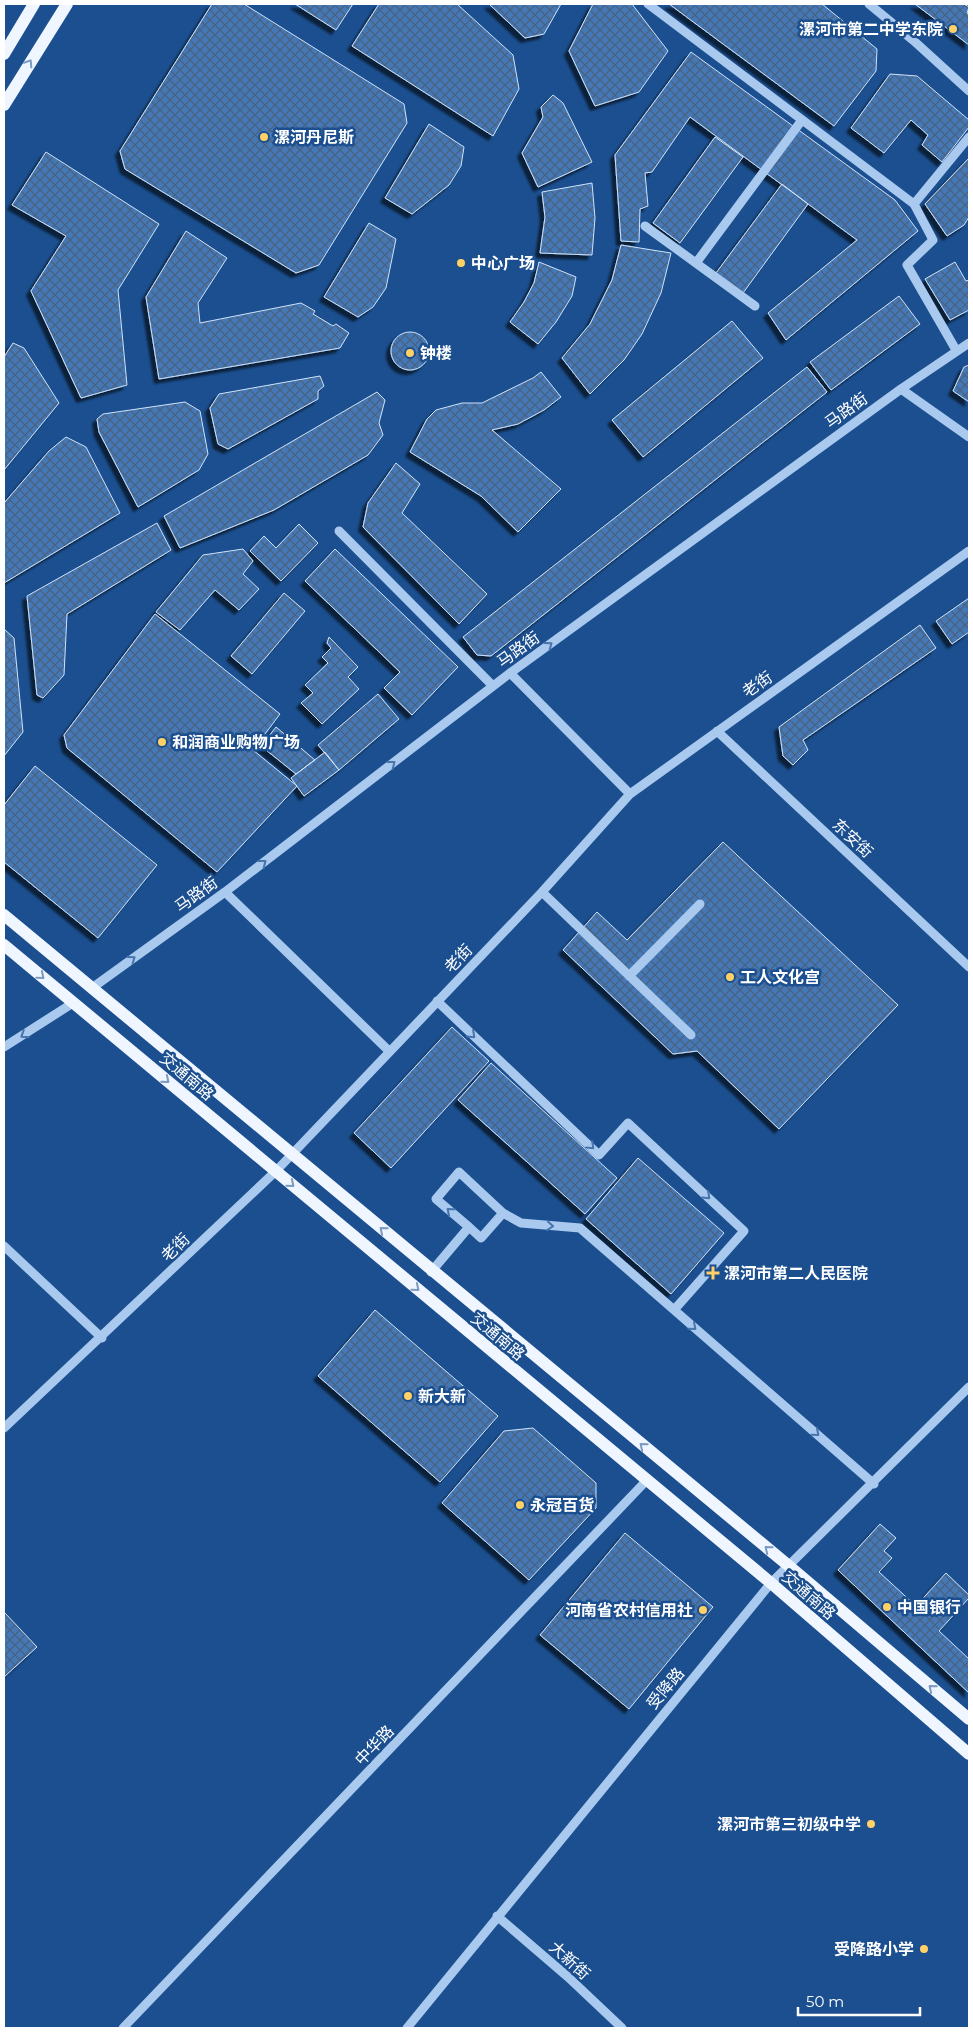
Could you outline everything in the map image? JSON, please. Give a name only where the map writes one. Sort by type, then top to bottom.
[{"type":"main road","points":[[4,54],[34,4]]},
{"type":"main road","points":[[4,105],[67,4]]},
{"type":"main road","name":"交通南路","points":[[4,915],[431,1272],[789,1566],[969,1719]]},
{"type":"main road","name":"交通南路","points":[[4,945],[646,1481],[771,1583],[969,1754]]},
{"type":"street","points":[[648,4],[914,204],[933,240],[908,266],[956,350]]},
{"type":"street","points":[[869,4],[914,41],[969,91]]},
{"type":"street","points":[[696,263],[802,120]]},
{"type":"street","points":[[914,204],[969,136]]},
{"type":"street","points":[[646,226],[754,306]]},
{"type":"street","name":"马路街","points":[[92,988],[225,892],[510,673],[901,389],[969,343]]},
{"type":"street","points":[[901,389],[969,437]]},
{"type":"street","points":[[339,531],[493,686]]},
{"type":"street","name":"老街","points":[[4,1428],[102,1338],[276,1171],[542,892],[630,794],[969,551]]},
{"type":"street","points":[[510,673],[630,794]]},
{"type":"street","name":"东安街","points":[[717,731],[969,967]]},
{"type":"street","points":[[225,892],[390,1051]]},
{"type":"street","points":[[542,892],[691,1035]]},
{"type":"street","points":[[629,976],[700,904]]},
{"type":"street","points":[[437,1001],[600,1155],[628,1123],[744,1231],[674,1310]]},
{"type":"street","points":[[4,1047],[73,1003]]},
{"type":"street","points":[[503,1213],[481,1238],[436,1199],[459,1172],[503,1213],[521,1223],[580,1228],[874,1484]]},
{"type":"street","points":[[431,1272],[469,1227]]},
{"type":"street","points":[[4,1246],[102,1338]]},
{"type":"street","name":"受降路","points":[[407,2028],[771,1583],[874,1484],[969,1387]]},
{"type":"street","name":"中华路","points":[[122,2028],[646,1481]]},
{"type":"street","name":"大新街","points":[[497,1916],[568,1977],[622,2028]]},
{"type":"building","name":"漯河丹尼斯","points":[[212,4],[244,4],[404,104],[407,123],[319,265],[296,273],[125,169],[120,151]]},
{"type":"building","points":[[295,4],[353,4],[336,30]]},
{"type":"building","points":[[379,4],[457,4],[513,55],[519,89],[493,136],[352,46]]},
{"type":"building","points":[[489,4],[561,4],[544,34],[525,38]]},
{"type":"building","points":[[593,4],[632,4],[668,51],[639,92],[595,106],[569,51]]},
{"type":"building","points":[[669,4],[822,4],[877,49],[876,71],[834,126]]},
{"type":"building","name":"漯河市第二中学东院","points":[[915,4],[964,4],[969,7],[967,13],[969,15],[969,45]]},
{"type":"building","points":[[691,52],[895,200],[918,231],[786,340],[768,313],[857,240],[690,117],[652,172],[645,173],[648,206],[640,209],[639,242],[621,241],[615,155]]},
{"type":"building","points":[[890,74],[917,76],[969,120],[969,127],[942,162],[922,145],[928,135],[911,120],[884,153],[851,128]]},
{"type":"building","points":[[553,95],[563,103],[592,162],[538,187],[522,153],[543,117],[541,107]]},
{"type":"building","points":[[429,124],[464,147],[461,166],[449,185],[412,214],[385,198]]},
{"type":"building","points":[[715,137],[743,157],[680,243],[653,223]]},
{"type":"building","points":[[46,152],[159,224],[118,290],[127,385],[81,398],[31,291],[66,236],[12,205]]},
{"type":"building","points":[[969,158],[969,217],[964,225],[947,236],[925,204]]},
{"type":"building","points":[[592,183],[595,218],[592,255],[540,253],[545,217],[542,192]]},
{"type":"building","points":[[782,184],[808,204],[743,293],[716,273]]},
{"type":"building","points":[[369,223],[396,239],[386,288],[373,307],[358,317],[324,297]]},
{"type":"building","points":[[186,231],[227,258],[198,303],[200,323],[301,303],[315,311],[313,314],[333,326],[336,324],[349,333],[340,348],[159,379],[146,297]]},
{"type":"building","points":[[621,245],[671,253],[661,293],[642,334],[624,360],[590,394],[562,358],[590,324],[612,280]]},
{"type":"building","points":[[539,262],[576,277],[572,296],[556,322],[538,344],[510,322],[534,283]]},
{"type":"building","points":[[955,262],[966,281],[969,280],[969,310],[950,320],[925,279]]},
{"type":"building","points":[[899,296],[920,324],[831,390],[810,362]]},
{"type":"building","points":[[732,321],[763,358],[643,457],[612,420]]},
{"type":"building","name":"钟楼","points":[[410,332],[424,337],[429,351],[424,365],[410,370],[396,365],[391,351],[396,337]]},
{"type":"building","points":[[13,343],[24,348],[59,403],[4,470],[4,357]]},
{"type":"building","points":[[969,365],[969,402],[953,391],[964,367]]},
{"type":"building","points":[[807,367],[827,392],[491,656],[477,655],[463,637]]},
{"type":"building","points":[[541,372],[561,397],[544,410],[518,424],[492,430],[561,489],[518,532],[481,496],[410,452],[427,419],[436,410],[462,403],[482,403],[533,378]]},
{"type":"building","points":[[320,376],[324,386],[318,391],[318,399],[228,449],[218,444],[210,408],[219,394]]},
{"type":"building","points":[[377,392],[385,400],[379,423],[383,435],[368,455],[274,510],[180,548],[164,516]]},
{"type":"building","points":[[185,402],[200,411],[208,454],[199,470],[138,507],[99,432],[97,419],[103,414]]},
{"type":"building","points":[[66,437],[86,447],[120,513],[4,583],[4,503],[49,451]]},
{"type":"building","points":[[396,463],[420,484],[402,513],[487,594],[459,624],[363,527],[368,503]]},
{"type":"building","points":[[157,523],[171,550],[67,614],[64,675],[43,698],[37,695],[27,596]]},
{"type":"building","points":[[299,524],[318,543],[281,581],[250,551],[264,536],[276,548]]},
{"type":"building","points":[[243,549],[253,561],[243,574],[259,589],[239,610],[215,590],[180,630],[156,612],[203,555]]},
{"type":"building","points":[[335,549],[458,667],[412,715],[384,688],[400,672],[305,581]]},
{"type":"building","points":[[284,593],[305,611],[252,674],[231,656]]},
{"type":"building","points":[[969,598],[969,632],[952,644],[936,621]]},
{"type":"building","name":"和润商业购物广场","points":[[155,614],[280,714],[253,750],[297,786],[217,872],[67,748],[64,735]]},
{"type":"building","points":[[920,625],[936,648],[803,740],[808,750],[793,765],[783,756],[779,727]]},
{"type":"building","points":[[4,629],[14,638],[23,732],[4,756]]},
{"type":"building","points":[[329,637],[358,667],[348,677],[359,689],[322,724],[301,703],[313,693],[305,685],[328,663],[322,657],[331,648],[327,643]]},
{"type":"building","points":[[378,694],[399,719],[339,770],[318,745]]},
{"type":"building","points":[[276,727],[315,760],[296,774],[261,746]]},
{"type":"building","points":[[325,752],[339,770],[304,796],[291,778]]},
{"type":"building","points":[[35,766],[157,865],[98,938],[4,862],[4,805]]},
{"type":"building","name":"工人文化宫","points":[[723,842],[898,1005],[779,1129],[697,1051],[673,1054],[563,950],[597,912],[627,940]]},
{"type":"building","points":[[452,1027],[489,1061],[391,1168],[354,1133]]},
{"type":"building","points":[[491,1063],[617,1178],[585,1214],[458,1100]]},
{"type":"building","points":[[638,1158],[724,1233],[671,1294],[586,1219]]},
{"type":"building","name":"新大新","points":[[375,1310],[498,1416],[440,1482],[318,1376]]},
{"type":"building","name":"永冠百货","points":[[533,1428],[596,1483],[596,1508],[529,1580],[442,1503],[504,1431]]},
{"type":"building","points":[[880,1524],[896,1538],[884,1551],[892,1558],[879,1572],[916,1606],[946,1573],[969,1595],[969,1598],[939,1631],[969,1659],[969,1693],[838,1570]]},
{"type":"building","points":[[625,1533],[713,1607],[629,1709],[540,1635]]},
{"type":"building","points":[[4,1612],[37,1647],[4,1677]]},
{"type":"place","name":"漯河市第二中学东院","points":[[953,29]]},
{"type":"place","name":"漯河丹尼斯","points":[[264,137]]},
{"type":"place","name":"中心广场","points":[[461,263]]},
{"type":"place","name":"钟楼","points":[[410,353]]},
{"type":"place","name":"和润商业购物广场","points":[[162,742]]},
{"type":"place","name":"工人文化宫","points":[[730,977]]},
{"type":"place","name":"漯河市第二人民医院","points":[[713,1273]]},
{"type":"place","name":"新大新","points":[[408,1396]]},
{"type":"place","name":"永冠百货","points":[[520,1505]]},
{"type":"place","name":"中国银行","points":[[887,1607]]},
{"type":"place","name":"河南省农村信用社","points":[[703,1610]]},
{"type":"place","name":"漯河市第三初级中学","points":[[871,1824]]},
{"type":"place","name":"受降路小学","points":[[924,1949]]}]
